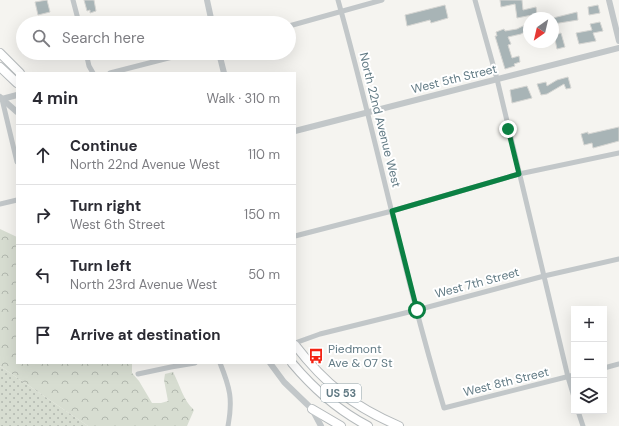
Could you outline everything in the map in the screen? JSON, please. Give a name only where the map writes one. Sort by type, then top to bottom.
[{"type":"highway","points":[[0,53],[19,72]]},
{"type":"highway","points":[[0,68],[16,82]]},
{"type":"highway","name":"US 53","points":[[296,345],[312,366],[335,389],[367,411],[399,426]]},
{"type":"highway","name":"US 53","points":[[293,364],[324,396],[342,410],[368,426]]},
{"type":"highway","points":[[312,409],[341,426]]},
{"type":"street","points":[[73,0],[77,16]]},
{"type":"street","points":[[207,0],[210,16]]},
{"type":"street","name":"North 22nd Avenue West","points":[[338,0],[368,112],[429,358],[444,408]]},
{"type":"street","points":[[296,24],[382,0]]},
{"type":"street","points":[[475,0],[497,79],[571,387]]},
{"type":"street","points":[[609,0],[619,41]]},
{"type":"street","name":"West 5th Street","points":[[296,131],[619,48]]},
{"type":"street","points":[[87,60],[91,72]]},
{"type":"street","points":[[114,72],[161,60]]},
{"type":"street","points":[[221,60],[224,72]]},
{"type":"street","points":[[1,98],[16,95]]},
{"type":"street","points":[[1,98],[16,111]]},
{"type":"street","points":[[1,98],[16,158]]},
{"type":"street","points":[[296,236],[392,211],[519,174],[619,153]]},
{"type":"street","points":[[0,204],[16,200]]},
{"type":"street","name":"West 7th Street","points":[[296,344],[320,334],[544,276],[619,259]]},
{"type":"street","points":[[138,374],[190,364]]},
{"type":"street","points":[[220,364],[230,392],[231,410],[228,426]]},
{"type":"street","points":[[271,364],[284,382],[312,409],[322,426]]},
{"type":"street","points":[[607,367],[619,364]]},
{"type":"street","name":"West 8th Street","points":[[444,408],[571,376]]},
{"type":"street","points":[[579,414],[583,426]]},
{"type":"green space","points":[[0,229],[16,237],[16,364],[132,364],[132,373],[139,381],[152,403],[168,401],[164,380],[165,374],[173,372],[184,397],[194,410],[187,426],[88,426],[0,366]]},
{"type":"green space","points":[[0,366],[88,426],[0,426]]},
{"type":"building","points":[[47,0],[50,12],[38,15],[35,2]]},
{"type":"building","points":[[84,0],[94,0],[96,11],[90,13],[90,10],[87,11]]},
{"type":"building","points":[[500,0],[522,0],[523,10],[536,7],[537,12],[523,12],[523,17],[517,18],[515,4],[501,7]]},
{"type":"building","points":[[445,5],[448,18],[431,23],[430,20],[407,26],[405,15]]},
{"type":"building","points":[[598,5],[600,13],[589,15],[588,7]]},
{"type":"building","points":[[577,12],[578,20],[559,23],[559,16]]},
{"type":"building","points":[[600,22],[603,31],[593,33],[596,41],[579,44],[576,33],[592,30],[590,24]]},
{"type":"building","points":[[523,26],[523,33],[508,37],[511,44],[508,45],[512,58],[519,56],[520,62],[514,64],[515,66],[505,69],[495,36],[497,36],[496,32],[504,29],[505,31],[517,29]]},
{"type":"building","points":[[561,33],[565,47],[557,49],[559,48],[559,34]]},
{"type":"building","points":[[568,77],[571,88],[566,89],[564,84],[547,94],[541,95],[537,84],[546,82],[547,86],[557,80]]},
{"type":"building","points":[[527,86],[532,98],[512,103],[510,90]]},
{"type":"building","points":[[619,127],[619,141],[593,148],[592,143],[584,145],[581,134],[588,132],[588,134]]},
{"type":"place","name":"Piedmont Ave & 07 St","points":[[316,356]]},
{"type":"route","points":[[417,310],[392,211],[519,174],[508,129]]}]
